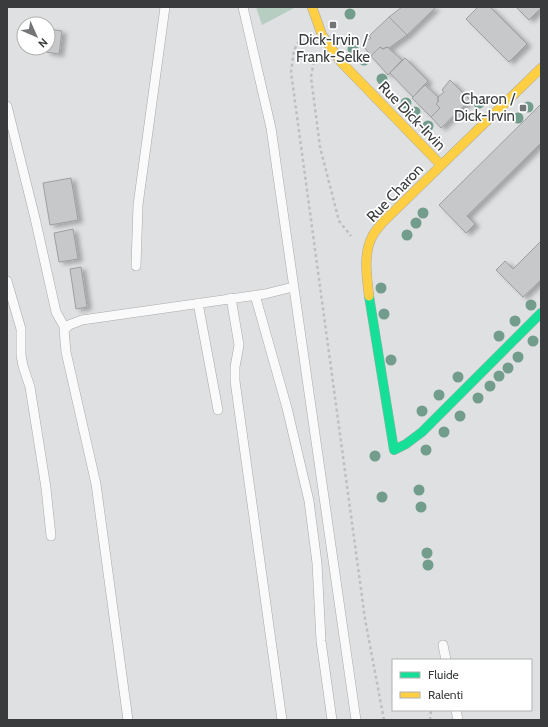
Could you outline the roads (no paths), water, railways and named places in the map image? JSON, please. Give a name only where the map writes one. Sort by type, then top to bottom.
[{"type":"street","name":"Rue Dick-Irvin","points":[[312,7],[322,35],[341,62],[441,165]]},
{"type":"street","name":"Rue Charon","points":[[541,68],[383,222],[372,236],[368,248],[368,286],[394,450],[406,444],[422,432],[541,313]]},
{"type":"lane","points":[[136,266],[138,205],[165,7]]},
{"type":"lane","points":[[243,7],[269,121],[356,720]]},
{"type":"lane","points":[[7,106],[36,218],[56,312],[66,328]]},
{"type":"lane","points":[[7,281],[21,329],[22,360],[30,387],[46,488],[51,536]]},
{"type":"lane","points":[[128,720],[96,484],[63,333],[66,328],[74,322],[82,320],[294,288]]},
{"type":"lane","points":[[255,295],[287,408],[307,494],[317,563],[320,630],[332,720]]},
{"type":"lane","points":[[231,298],[240,345],[235,367],[235,381],[282,720]]},
{"type":"lane","points":[[198,303],[218,410]]},
{"type":"lane","points":[[443,645],[446,659]]},
{"type":"place","name":"Dick-Irvin / Frank-Selke","points":[[333,25]]},
{"type":"place","name":"Charon / Dick-Irvin","points":[[523,108]]}]
